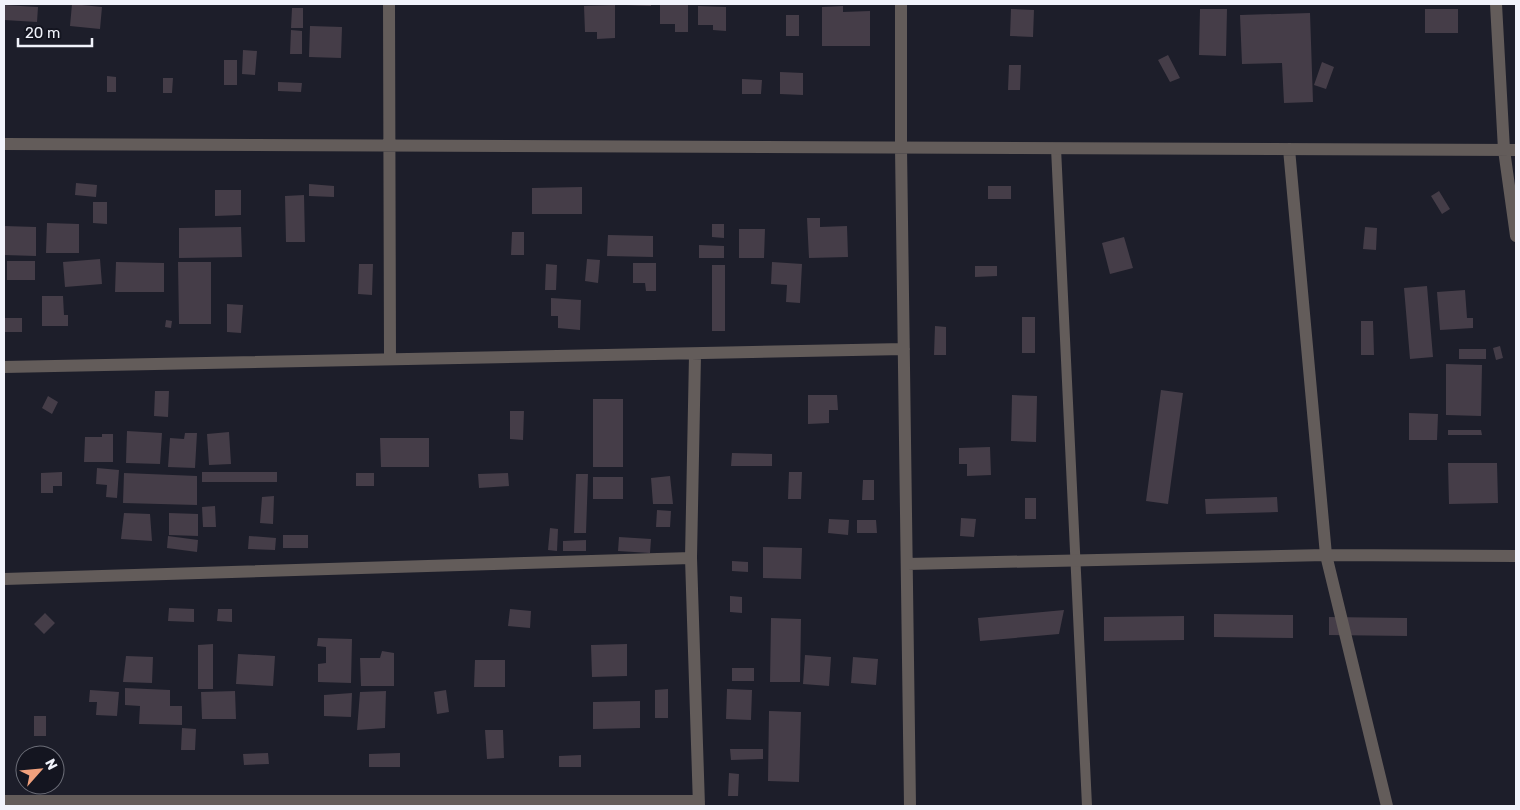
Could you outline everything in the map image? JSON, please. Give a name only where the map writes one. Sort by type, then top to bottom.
[{"type":"street","points":[[390,4],[390,360]]},
{"type":"street","points":[[901,4],[901,148],[910,806]]},
{"type":"street","points":[[1496,4],[1516,236]]},
{"type":"street","points":[[4,144],[1510,150]]},
{"type":"street","points":[[1289,149],[1326,554],[1387,806]]},
{"type":"street","points":[[4,367],[904,350]]},
{"type":"street","points":[[4,801],[699,804],[691,558],[695,355]]},
{"type":"street","points":[[907,564],[1326,554],[1516,556]]},
{"type":"street","points":[[4,579],[691,558]]},
{"type":"lane","points":[[1056,148],[1087,806]]},
{"type":"building","points":[[72,4],[102,7],[100,29],[70,26]]},
{"type":"building","points":[[651,4],[651,6],[626,5]]},
{"type":"building","points":[[4,5],[38,7],[37,22],[4,20]]},
{"type":"building","points":[[615,5],[615,38],[597,39],[597,32],[585,32],[584,6]]},
{"type":"building","points":[[660,5],[688,5],[688,32],[675,32],[675,24],[660,24]]},
{"type":"building","points":[[698,6],[726,7],[726,31],[713,30],[713,25],[698,25]]},
{"type":"building","points":[[843,6],[843,12],[870,11],[870,46],[822,46],[822,7]]},
{"type":"building","points":[[292,8],[303,8],[303,28],[291,28]]},
{"type":"building","points":[[1011,9],[1034,10],[1033,37],[1010,36]]},
{"type":"building","points":[[1200,9],[1227,9],[1226,56],[1199,55]]},
{"type":"building","points":[[1425,9],[1458,9],[1458,33],[1425,33]]},
{"type":"building","points":[[1310,13],[1313,102],[1284,103],[1282,63],[1242,64],[1240,15]]},
{"type":"building","points":[[786,15],[799,15],[799,36],[786,36]]},
{"type":"building","points":[[310,26],[342,27],[341,58],[309,57]]},
{"type":"building","points":[[291,30],[302,31],[302,54],[290,54]]},
{"type":"building","points":[[243,50],[257,51],[255,75],[242,74]]},
{"type":"building","points":[[1168,55],[1180,78],[1170,82],[1158,60]]},
{"type":"building","points":[[224,60],[237,60],[237,85],[224,85]]},
{"type":"building","points":[[1322,62],[1334,67],[1326,89],[1314,85]]},
{"type":"building","points":[[1009,65],[1021,65],[1020,90],[1008,90]]},
{"type":"building","points":[[780,72],[803,73],[803,95],[780,94]]},
{"type":"building","points":[[107,76],[116,77],[116,92],[107,92]]},
{"type":"building","points":[[163,78],[173,78],[172,93],[163,93]]},
{"type":"building","points":[[742,79],[762,80],[761,94],[742,94]]},
{"type":"building","points":[[278,82],[302,83],[301,92],[278,91]]},
{"type":"building","points":[[76,183],[97,185],[96,197],[75,195]]},
{"type":"building","points":[[309,184],[334,186],[334,197],[309,196]]},
{"type":"building","points":[[988,186],[1011,186],[1011,199],[988,199]]},
{"type":"building","points":[[582,187],[582,214],[532,214],[532,188]]},
{"type":"building","points":[[215,190],[241,190],[241,215],[215,216]]},
{"type":"building","points":[[1439,191],[1450,209],[1442,214],[1431,196]]},
{"type":"building","points":[[304,195],[305,242],[286,242],[285,196]]},
{"type":"building","points":[[93,202],[107,202],[107,224],[93,223]]},
{"type":"building","points":[[807,218],[820,218],[820,227],[847,226],[848,257],[809,258]]},
{"type":"building","points":[[47,223],[79,224],[79,253],[46,253]]},
{"type":"building","points":[[712,224],[724,224],[724,238],[712,237]]},
{"type":"building","points":[[4,226],[36,227],[36,256],[4,255]]},
{"type":"building","points":[[241,227],[242,257],[179,258],[179,228]]},
{"type":"building","points":[[1365,227],[1377,228],[1376,250],[1363,249]]},
{"type":"building","points":[[739,229],[765,229],[764,258],[739,258]]},
{"type":"building","points":[[512,232],[524,232],[524,255],[511,255]]},
{"type":"building","points":[[608,235],[653,236],[653,257],[607,256]]},
{"type":"building","points":[[1124,237],[1133,268],[1110,274],[1102,243]]},
{"type":"building","points":[[699,245],[724,246],[724,258],[699,258]]},
{"type":"building","points":[[100,259],[102,284],[65,287],[63,262]]},
{"type":"building","points":[[587,259],[600,260],[598,283],[585,281]]},
{"type":"building","points":[[7,261],[35,261],[35,280],[7,280]]},
{"type":"building","points":[[116,262],[164,263],[164,292],[115,292]]},
{"type":"building","points":[[178,262],[211,262],[211,324],[179,324]]},
{"type":"building","points":[[772,262],[802,264],[800,303],[786,302],[787,285],[771,284]]},
{"type":"building","points":[[633,263],[656,263],[656,291],[646,291],[645,283],[633,283]]},
{"type":"building","points":[[359,264],[373,264],[372,295],[358,294]]},
{"type":"building","points":[[546,264],[557,265],[556,290],[545,290]]},
{"type":"building","points":[[712,265],[725,265],[725,331],[712,331]]},
{"type":"building","points":[[975,266],[997,266],[997,276],[975,277]]},
{"type":"building","points":[[1427,286],[1433,357],[1410,359],[1404,288]]},
{"type":"building","points":[[1465,290],[1467,318],[1473,318],[1473,328],[1440,330],[1437,292]]},
{"type":"building","points":[[42,296],[63,296],[64,315],[68,315],[68,326],[42,326]]},
{"type":"building","points":[[551,298],[581,300],[580,330],[558,328],[558,316],[551,316]]},
{"type":"building","points":[[227,304],[243,305],[241,333],[227,332]]},
{"type":"building","points":[[1022,317],[1035,317],[1035,353],[1022,353]]},
{"type":"building","points":[[4,318],[22,318],[22,332],[4,332]]},
{"type":"building","points":[[166,320],[172,321],[171,328],[165,327]]},
{"type":"building","points":[[1361,321],[1373,321],[1374,355],[1361,355]]},
{"type":"building","points":[[935,326],[946,327],[946,355],[934,355]]},
{"type":"building","points":[[1500,346],[1503,358],[1496,360],[1493,348]]},
{"type":"building","points":[[1459,349],[1486,349],[1486,359],[1459,359]]},
{"type":"building","points":[[1446,364],[1482,365],[1481,416],[1446,415]]},
{"type":"building","points":[[1161,390],[1183,393],[1168,504],[1146,501]]},
{"type":"building","points":[[155,391],[169,391],[168,417],[154,416]]},
{"type":"building","points":[[808,395],[837,395],[838,410],[829,410],[829,423],[808,424]]},
{"type":"building","points":[[1012,395],[1037,396],[1036,442],[1011,441]]},
{"type":"building","points":[[48,396],[58,402],[52,414],[42,408]]},
{"type":"building","points":[[593,399],[623,399],[623,467],[593,467]]},
{"type":"building","points":[[510,411],[524,411],[523,440],[510,439]]},
{"type":"building","points":[[1409,413],[1438,414],[1437,440],[1409,440]]},
{"type":"building","points":[[1448,430],[1481,430],[1482,435],[1448,435]]},
{"type":"building","points":[[127,431],[162,433],[160,464],[126,463]]},
{"type":"building","points":[[229,432],[231,464],[209,465],[207,434]]},
{"type":"building","points":[[185,433],[197,433],[195,468],[168,467],[170,438],[184,439]]},
{"type":"building","points":[[102,434],[113,434],[113,462],[84,462],[85,437],[102,437]]},
{"type":"building","points":[[380,438],[429,438],[429,467],[381,467]]},
{"type":"building","points":[[990,447],[991,475],[967,476],[967,464],[959,464],[959,448]]},
{"type":"building","points":[[732,453],[772,454],[772,466],[731,466]]},
{"type":"building","points":[[1448,463],[1497,463],[1498,503],[1449,504]]},
{"type":"building","points":[[97,468],[119,470],[117,498],[106,497],[107,485],[96,484]]},
{"type":"building","points":[[62,472],[62,486],[53,486],[53,493],[41,493],[41,473]]},
{"type":"building","points":[[202,472],[277,472],[277,482],[202,482]]},
{"type":"building","points":[[789,472],[802,472],[801,499],[788,499]]},
{"type":"building","points":[[124,473],[197,476],[197,505],[123,503]]},
{"type":"building","points":[[356,473],[374,473],[374,486],[356,486]]},
{"type":"building","points":[[508,473],[509,486],[479,488],[478,474]]},
{"type":"building","points":[[576,474],[588,474],[586,533],[574,533]]},
{"type":"building","points":[[670,476],[673,504],[653,504],[651,478]]},
{"type":"building","points":[[593,477],[623,477],[623,499],[593,499]]},
{"type":"building","points":[[863,480],[874,480],[874,500],[862,500]]},
{"type":"building","points":[[274,496],[273,524],[260,523],[262,497]]},
{"type":"building","points":[[1277,497],[1278,512],[1206,514],[1205,499]]},
{"type":"building","points":[[1025,498],[1036,498],[1036,519],[1025,519]]},
{"type":"building","points":[[215,506],[216,527],[203,527],[202,507]]},
{"type":"building","points":[[657,510],[671,511],[670,527],[656,527]]},
{"type":"building","points":[[124,513],[150,514],[152,541],[121,539]]},
{"type":"building","points":[[169,513],[198,514],[198,536],[169,535]]},
{"type":"building","points":[[961,518],[976,519],[974,537],[960,536]]},
{"type":"building","points":[[829,519],[849,520],[848,535],[828,533]]},
{"type":"building","points":[[857,520],[876,520],[877,533],[857,533]]},
{"type":"building","points":[[550,528],[558,529],[557,551],[548,550]]},
{"type":"building","points":[[283,535],[308,535],[308,548],[283,548]]},
{"type":"building","points":[[168,536],[198,540],[197,552],[167,548]]},
{"type":"building","points":[[249,536],[276,538],[275,550],[248,549]]},
{"type":"building","points":[[619,537],[651,539],[650,553],[618,551]]},
{"type":"building","points":[[586,540],[586,551],[563,551],[563,541]]},
{"type":"building","points":[[763,547],[802,548],[801,579],[763,578]]},
{"type":"building","points":[[732,561],[748,562],[748,572],[732,571]]},
{"type":"building","points":[[730,596],[742,597],[742,613],[730,612]]},
{"type":"building","points":[[169,608],[194,609],[194,622],[168,621]]},
{"type":"building","points":[[218,609],[232,609],[232,622],[217,621]]},
{"type":"building","points":[[510,609],[531,611],[530,628],[508,626]]},
{"type":"building","points":[[1064,610],[1059,634],[980,641],[978,618]]},
{"type":"building","points":[[45,613],[55,623],[44,634],[34,624]]},
{"type":"building","points":[[1214,614],[1293,615],[1293,638],[1214,637]]},
{"type":"building","points":[[1184,616],[1184,640],[1104,641],[1104,617]]},
{"type":"building","points":[[1329,617],[1407,618],[1407,636],[1329,635]]},
{"type":"building","points":[[771,618],[801,619],[800,682],[770,682]]},
{"type":"building","points":[[318,638],[352,639],[351,683],[318,682],[318,664],[326,663],[326,647],[317,646]]},
{"type":"building","points":[[213,644],[213,689],[198,689],[198,645]]},
{"type":"building","points":[[627,644],[627,676],[592,677],[591,645]]},
{"type":"building","points":[[382,651],[394,653],[394,686],[361,686],[360,658],[380,658]]},
{"type":"building","points":[[238,654],[275,656],[273,686],[236,684]]},
{"type":"building","points":[[805,655],[831,657],[829,686],[803,684]]},
{"type":"building","points":[[126,656],[153,657],[152,683],[123,682]]},
{"type":"building","points":[[853,657],[878,659],[876,685],[851,683]]},
{"type":"building","points":[[475,660],[505,660],[505,687],[474,687]]},
{"type":"building","points":[[732,668],[754,668],[754,681],[732,681]]},
{"type":"building","points":[[125,688],[170,690],[170,706],[182,706],[182,725],[139,724],[140,706],[125,705]]},
{"type":"building","points":[[668,689],[668,718],[655,718],[655,690]]},
{"type":"building","points":[[727,689],[752,690],[751,720],[726,719]]},
{"type":"building","points":[[90,690],[119,692],[117,716],[96,715],[97,702],[89,702]]},
{"type":"building","points":[[446,690],[449,712],[437,714],[434,692]]},
{"type":"building","points":[[235,691],[236,719],[202,719],[201,692]]},
{"type":"building","points":[[386,691],[385,728],[357,730],[360,692]]},
{"type":"building","points":[[352,693],[351,717],[324,716],[324,695]]},
{"type":"building","points":[[640,701],[640,728],[593,729],[593,702]]},
{"type":"building","points":[[769,711],[801,712],[799,782],[768,781]]},
{"type":"building","points":[[34,716],[46,716],[46,736],[34,736]]},
{"type":"building","points":[[182,728],[196,729],[195,750],[181,750]]},
{"type":"building","points":[[485,730],[503,730],[504,758],[487,759]]},
{"type":"building","points":[[730,749],[763,749],[763,759],[731,760]]},
{"type":"building","points":[[268,753],[269,764],[244,765],[243,754]]},
{"type":"building","points":[[400,753],[400,767],[369,767],[369,754]]},
{"type":"building","points":[[581,755],[581,767],[559,767],[559,756]]},
{"type":"building","points":[[729,773],[739,774],[738,796],[728,796]]}]
